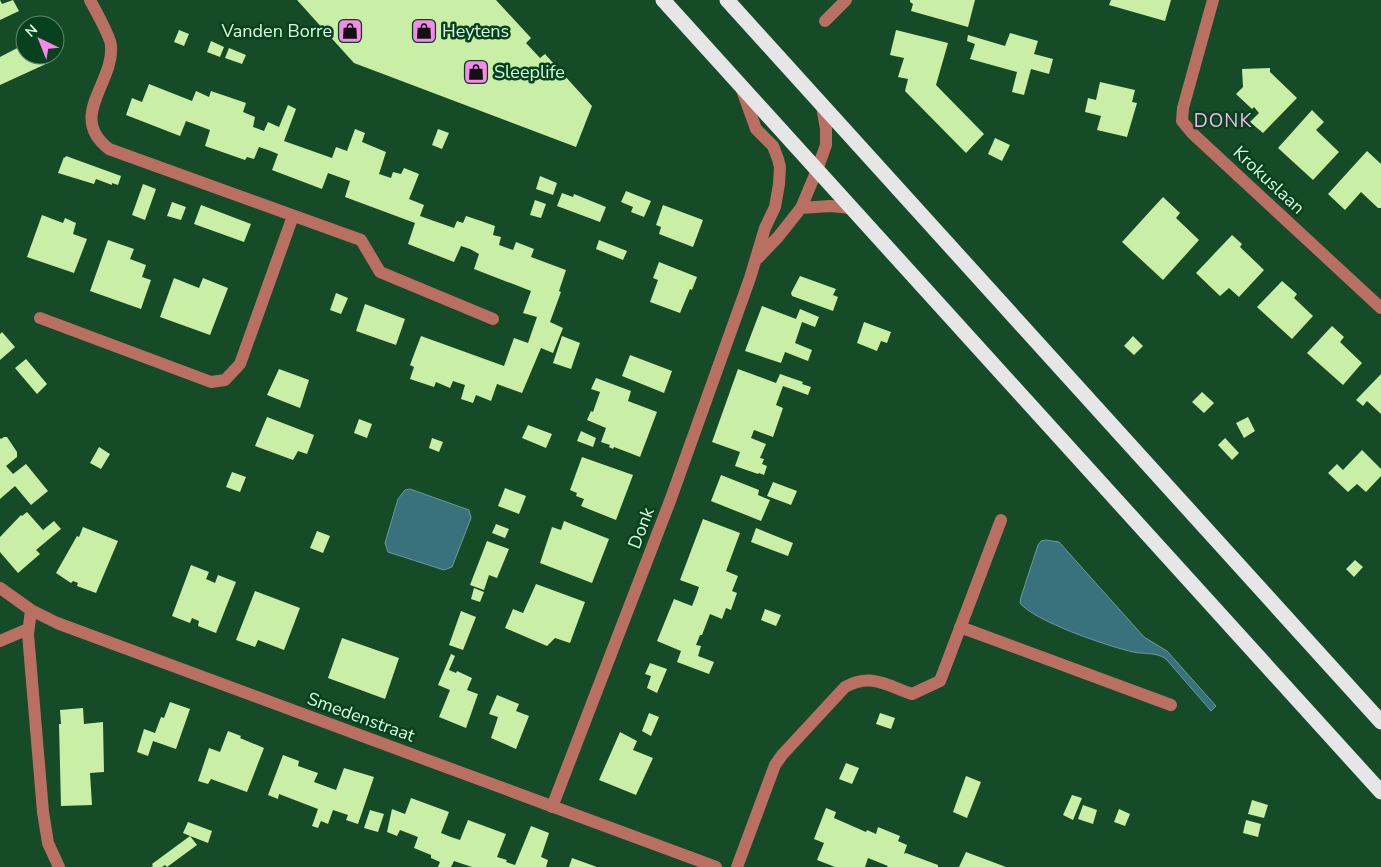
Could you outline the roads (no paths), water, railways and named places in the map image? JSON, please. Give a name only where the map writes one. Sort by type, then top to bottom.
[{"type":"highway","points":[[663,0],[1381,792]]},
{"type":"highway","points":[[727,0],[1381,722]]},
{"type":"street","points":[[90,0],[112,45],[108,65],[93,104],[91,120],[96,134],[102,144],[109,150],[361,240],[380,272],[493,319]]},
{"type":"street","points":[[825,21],[846,0]]},
{"type":"street","name":"Krokuslaan","points":[[1213,0],[1183,108],[1182,121],[1192,133],[1381,308]]},
{"type":"street","name":"Donk","points":[[552,807],[670,501],[757,260],[765,228],[775,207],[780,168],[773,146],[756,129],[741,86]]},
{"type":"street","name":"Donk","points":[[757,260],[801,208],[818,170],[826,145],[826,129],[822,106]]},
{"type":"street","points":[[801,208],[830,206],[851,208]]},
{"type":"street","points":[[40,318],[211,382],[225,380],[240,364],[293,216]]},
{"type":"street","points":[[765,228],[778,237]]},
{"type":"street","points":[[737,867],[776,765],[782,755],[845,687],[855,681],[870,679],[912,694],[940,681],[1001,520]]},
{"type":"street","name":"Smedenstraat","points":[[0,588],[31,610],[57,623],[716,867]]},
{"type":"street","points":[[31,610],[28,629],[30,671],[43,812],[48,843],[60,867]]},
{"type":"street","points":[[960,627],[1171,705]]},
{"type":"street","points":[[0,641],[28,629]]},
{"type":"water","points":[[410,489],[469,510],[471,518],[452,567],[444,570],[388,552],[385,543],[398,499],[405,490]]},
{"type":"water","points":[[1041,541],[1059,542],[1144,637],[1167,651],[1216,706],[1211,711],[1166,659],[1153,654],[1118,648],[1054,625],[1028,610],[1020,603],[1038,545]]},
{"type":"place","name":"Vanden Borre","points":[[350,31]]},
{"type":"place","name":"Heytens","points":[[424,31]]},
{"type":"place","name":"Sleeplife","points":[[476,72]]},
{"type":"district","name":"DONK","points":[[1223,121]]}]
